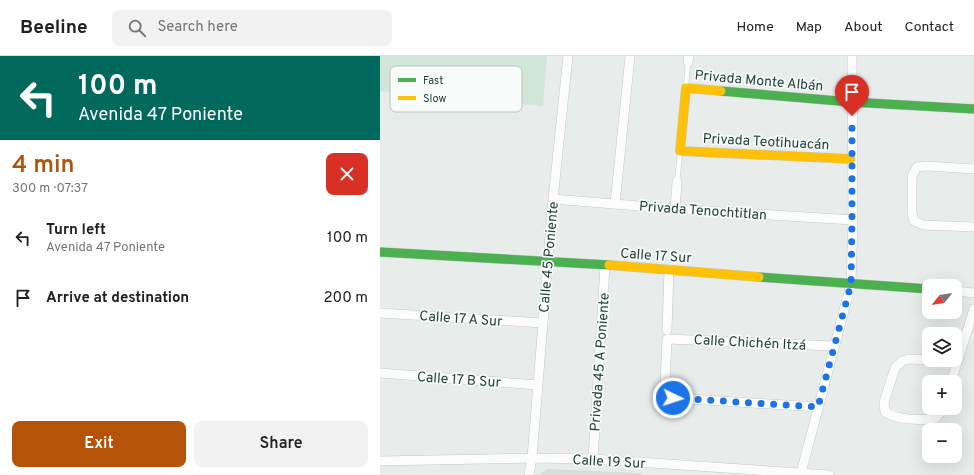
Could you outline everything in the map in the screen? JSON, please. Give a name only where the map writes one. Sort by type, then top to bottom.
[{"type":"street","name":"Calle 45 Poniente","points":[[532,458],[553,199],[568,56]]},
{"type":"street","points":[[615,204],[630,56]]},
{"type":"street","points":[[801,474],[851,284],[852,56]]},
{"type":"street","points":[[680,151],[686,88]]},
{"type":"street","name":"Privada Monte Albán","points":[[686,88],[852,102],[974,109]]},
{"type":"street","name":"Privada Teotihuacán","points":[[680,151],[851,159]]},
{"type":"street","points":[[974,169],[927,166],[917,168],[912,176],[912,213],[914,221],[922,225],[974,227]]},
{"type":"street","points":[[675,209],[677,182]]},
{"type":"street","name":"Privada Tenochtitlan","points":[[553,199],[675,209],[852,220]]},
{"type":"street","name":"Calle 17 Sur","points":[[380,252],[548,261],[922,289]]},
{"type":"street","name":"Privada 45 A Poniente","points":[[592,459],[605,266]]},
{"type":"street","points":[[669,270],[665,384],[666,393],[673,398],[818,407]]},
{"type":"street","points":[[962,292],[974,293]]},
{"type":"street","points":[[962,346],[974,310]]},
{"type":"street","name":"Calle 17 A Sur","points":[[380,313],[543,323]]},
{"type":"street","name":"Calle Chichén Itzá","points":[[667,334],[834,346]]},
{"type":"street","points":[[922,359],[909,358],[902,361],[895,368],[884,402],[885,412],[893,417],[926,420],[936,418],[938,415]]},
{"type":"street","name":"Calle 17 B Sur","points":[[380,373],[538,385]]},
{"type":"street","points":[[529,475],[532,458]]},
{"type":"street","name":"Calle 19 Sur","points":[[380,461],[532,458],[592,459],[829,475]]},
{"type":"lane","points":[[686,88],[689,59]]},
{"type":"lane","points":[[677,182],[680,151]]},
{"type":"shaded area","points":[[547,469],[641,473],[641,475],[539,475]]},
{"type":"green space","points":[[380,56],[547,56],[543,106],[522,104],[522,66],[390,66],[390,92],[380,91]]},
{"type":"traffic: fast","points":[[721,91],[851,102],[974,109]]},
{"type":"traffic: fast","points":[[380,252],[609,265]]},
{"type":"traffic: fast","points":[[759,277],[922,289]]},
{"type":"traffic: slow","points":[[721,91],[686,88],[680,151],[851,159]]},
{"type":"traffic: slow","points":[[609,265],[759,277]]},
{"type":"route","points":[[673,398],[818,407],[851,284],[852,116]]}]
